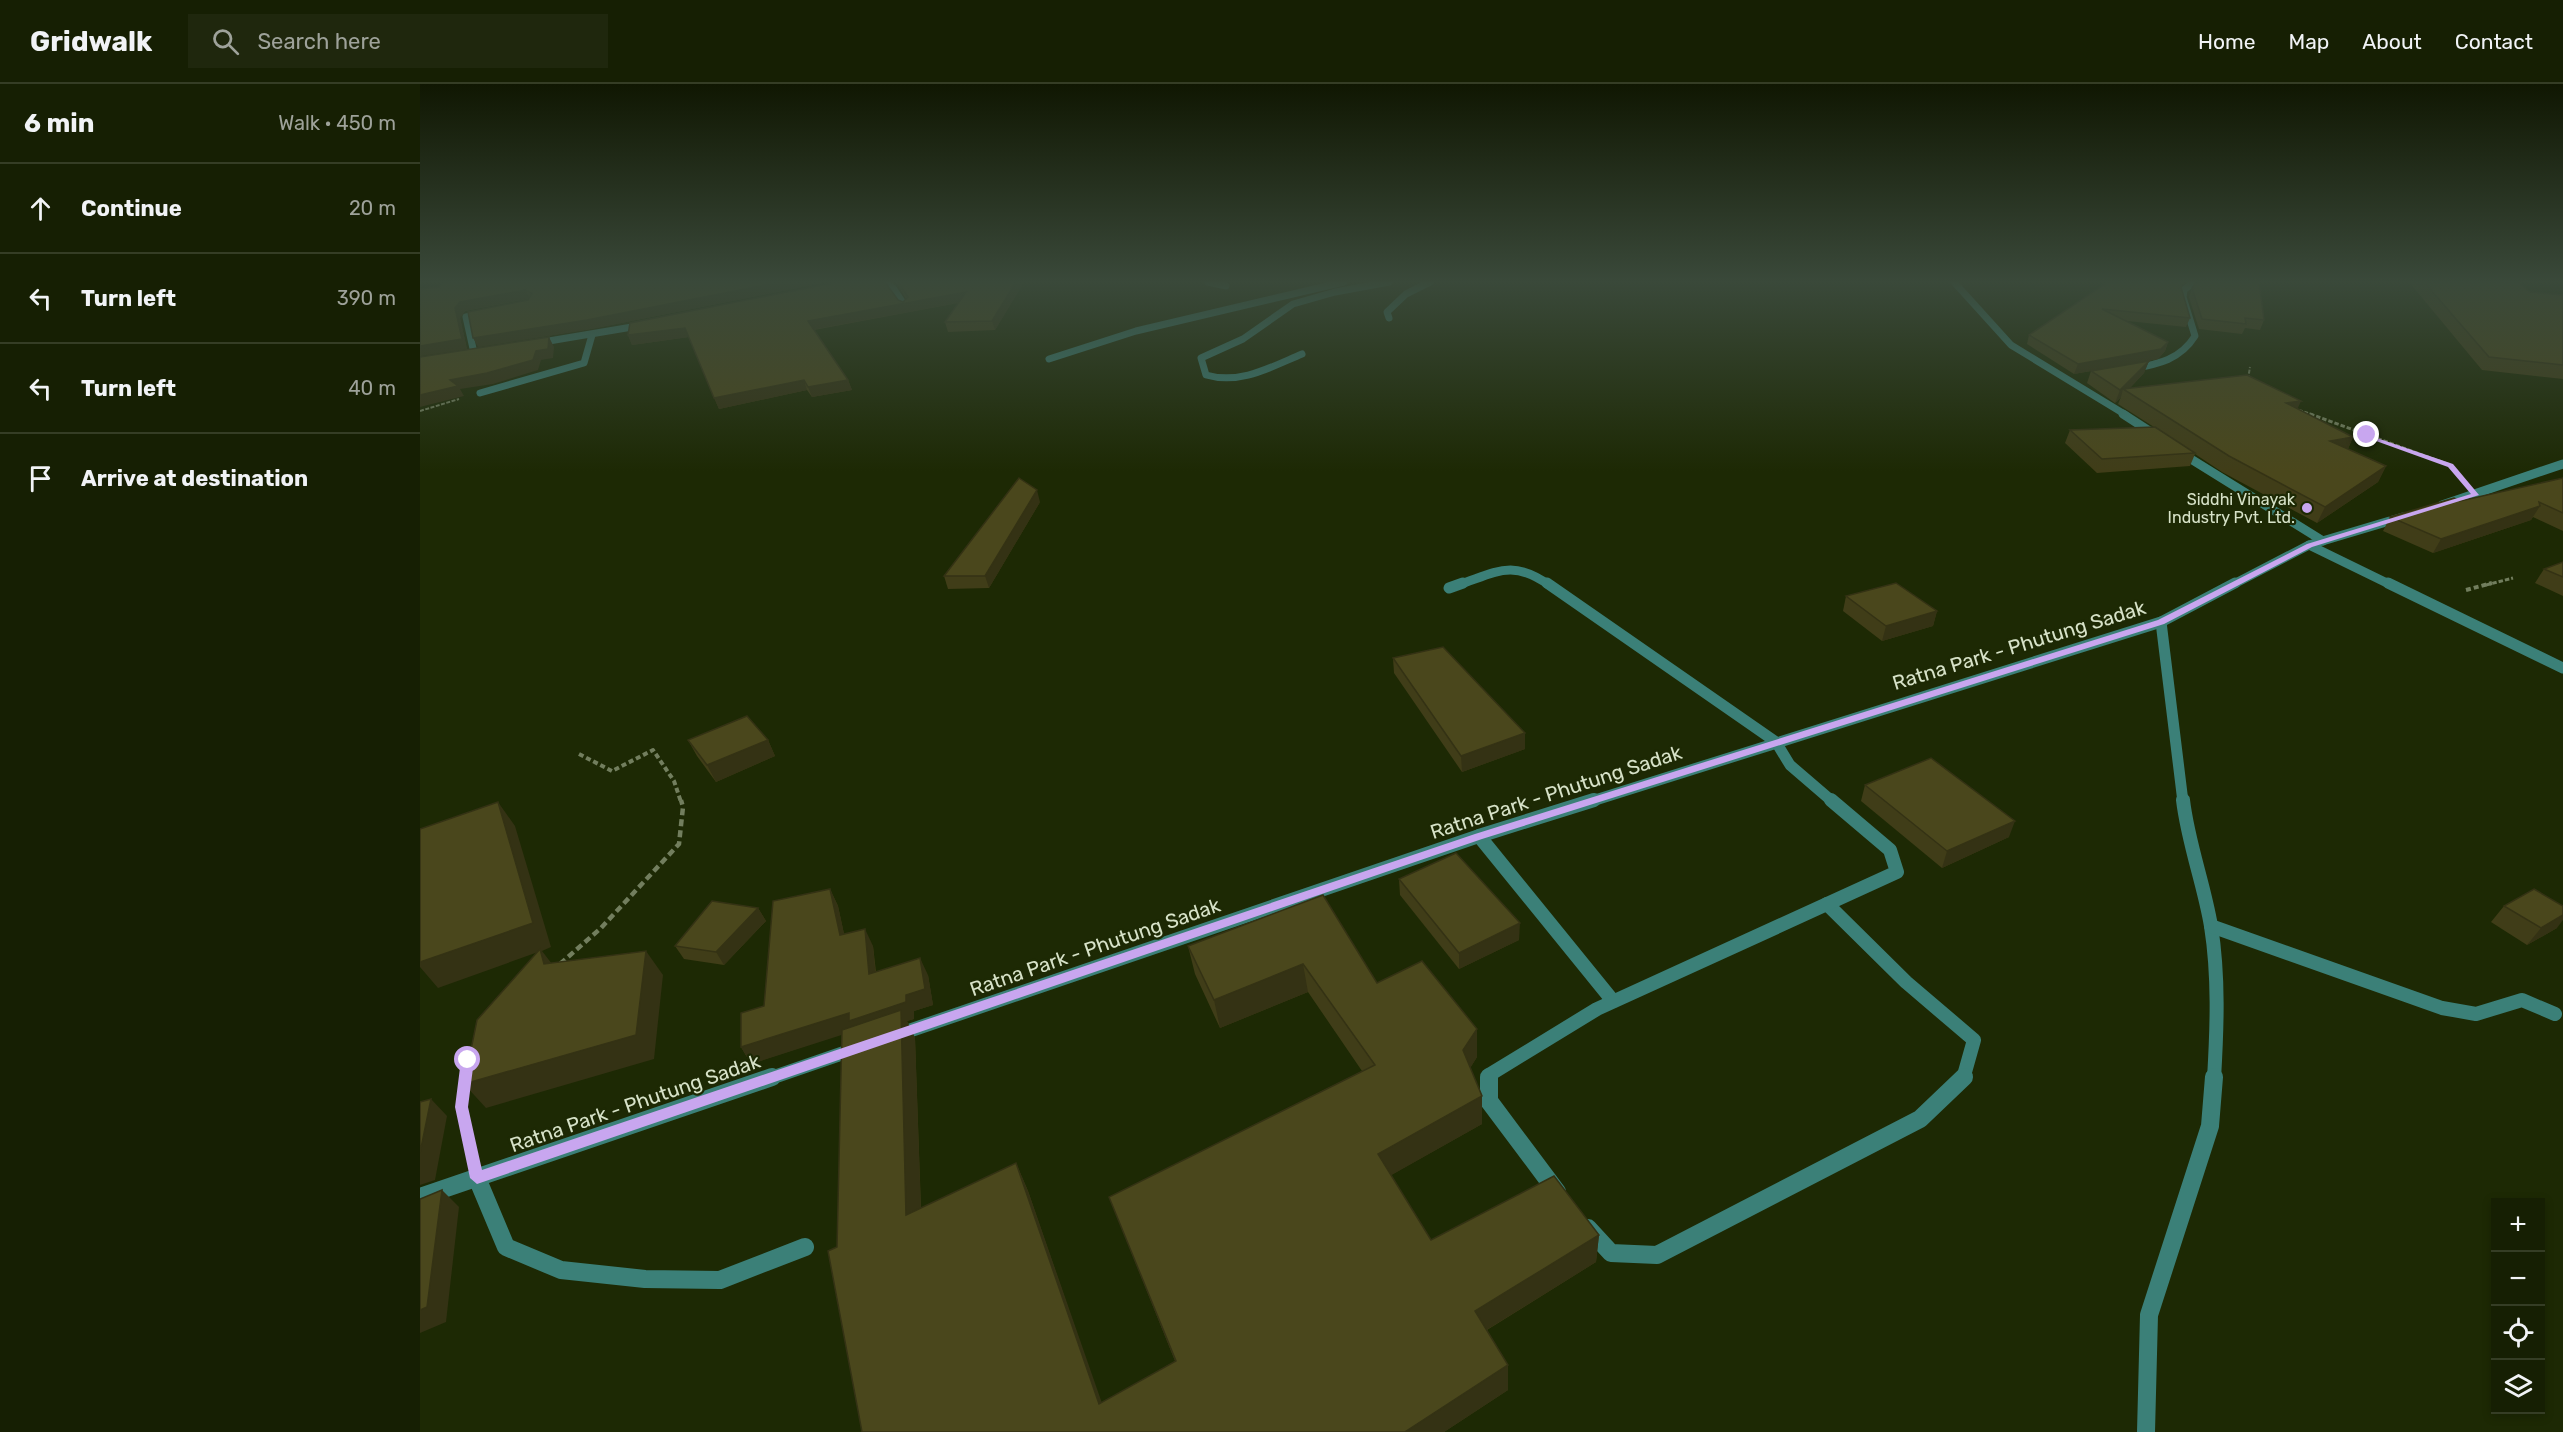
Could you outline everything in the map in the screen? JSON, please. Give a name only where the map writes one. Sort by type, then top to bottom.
[{"type":"street","points":[[472,345],[474,353]]},
{"type":"street","points":[[480,393],[584,363],[589,345]]},
{"type":"street","points":[[1049,358],[1091,345]]},
{"type":"street","points":[[1228,345],[1210,351],[1201,358],[1206,375],[1215,379],[1230,379],[1302,354]]},
{"type":"street","points":[[2011,345],[2071,380],[2163,441]]},
{"type":"street","points":[[2127,370],[2161,364],[2187,351],[2190,345]]},
{"type":"street","points":[[463,355],[486,351]]},
{"type":"street","points":[[2071,380],[2082,378]]},
{"type":"street","points":[[2173,447],[2323,541]]},
{"type":"street","name":"Ratna Park - Phutung Sadak","points":[[420,1197],[1479,836],[2161,622],[2309,545],[2476,495],[2563,464]]},
{"type":"street","points":[[2309,545],[2563,668]]},
{"type":"street","points":[[1449,588],[1508,568],[1532,573],[1776,742],[1790,765],[1890,850],[1897,872],[1597,1009],[1488,1075],[1489,1101],[1538,1170],[1611,1253],[1657,1255],[1710,1226],[1820,1173],[1920,1119],[1963,1079],[1974,1040],[1906,982],[1827,904]]},
{"type":"street","points":[[2146,1432],[2149,1315],[2210,1126],[2218,1019],[2211,926],[2187,834],[2161,622]]},
{"type":"street","points":[[1479,836],[1613,1002]]},
{"type":"street","points":[[2211,926],[2442,1008],[2476,1014],[2522,1000],[2555,1014]]},
{"type":"street","points":[[477,1178],[506,1246],[561,1270],[645,1279],[720,1280],[805,1247]]},
{"type":"path","points":[[2246,390],[2250,367]]},
{"type":"path","points":[[420,411],[480,393]]},
{"type":"path","points":[[2290,406],[2450,465],[2476,495]]},
{"type":"path","points":[[552,971],[601,928],[679,844],[682,807],[674,781],[653,750],[612,771],[579,754]]},
{"type":"path","points":[[474,1050],[468,1060],[462,1107],[477,1178]]},
{"type":"building","points":[[498,345],[548,345],[548,349],[536,351],[533,360],[487,373],[450,380],[458,386],[420,395],[420,357]]},
{"type":"building","points":[[692,345],[824,345],[848,380],[808,387],[804,380],[714,398]]},
{"type":"building","points":[[2046,345],[2165,345],[2161,349],[2078,364]]},
{"type":"building","points":[[2479,345],[2563,345],[2563,365],[2489,357]]},
{"type":"building","points":[[2149,361],[2120,390],[2091,371]]},
{"type":"building","points":[[2247,375],[2301,401],[2286,403],[2353,437],[2330,441],[2386,466],[2325,507],[2229,456],[2123,389]]},
{"type":"building","points":[[2155,427],[2195,453],[2102,459],[2070,430]]},
{"type":"building","points":[[1019,478],[1037,490],[985,576],[944,576]]},
{"type":"building","points":[[2563,478],[2563,513],[2539,502],[2540,506],[2441,539],[2390,517],[2454,498],[2460,501]]},
{"type":"building","points":[[2563,562],[2563,577],[2544,569]]},
{"type":"building","points":[[1896,583],[1937,611],[1886,626],[1846,596]]},
{"type":"building","points":[[1443,647],[1525,733],[1461,756],[1393,658]]},
{"type":"building","points":[[747,716],[768,740],[707,765],[688,740]]},
{"type":"building","points":[[1931,758],[2015,821],[1947,851],[1865,785]]},
{"type":"building","points":[[498,802],[533,923],[420,962],[420,829]]},
{"type":"building","points":[[1456,853],[1520,923],[1459,953],[1399,879]]},
{"type":"building","points":[[830,889],[840,935],[865,929],[869,974],[920,958],[925,989],[906,995],[906,1002],[849,1021],[849,1013],[741,1047],[741,1013],[764,1006],[773,901]]},
{"type":"building","points":[[2534,889],[2563,906],[2563,915],[2541,928],[2504,906]]},
{"type":"building","points":[[1323,895],[1377,983],[1422,961],[1477,1029],[1463,1050],[1482,1096],[1378,1154],[1431,1240],[1554,1176],[1599,1235],[1475,1311],[1508,1365],[1405,1432],[862,1432],[828,1251],[837,1247],[842,1030],[901,1010],[906,1215],[1016,1163],[1099,1404],[1176,1361],[1109,1197],[1375,1065],[1303,964],[1214,1000],[1188,946]]},
{"type":"building","points":[[712,901],[758,908],[716,952],[675,946]]},
{"type":"building","points":[[540,949],[544,964],[646,951],[636,1035],[464,1084],[477,1020]]},
{"type":"building","points":[[431,1099],[420,1153],[420,1102]]},
{"type":"building","points":[[442,1190],[427,1307],[420,1310],[420,1199]]},
{"type":"place","name":"Siddhi Vinayak Industry Pvt. Ltd.","points":[[2307,508]]},
{"type":"route","points":[[468,1060],[462,1107],[477,1178],[1479,836],[2161,622],[2309,545],[2476,495],[2450,465],[2367,435]]}]
